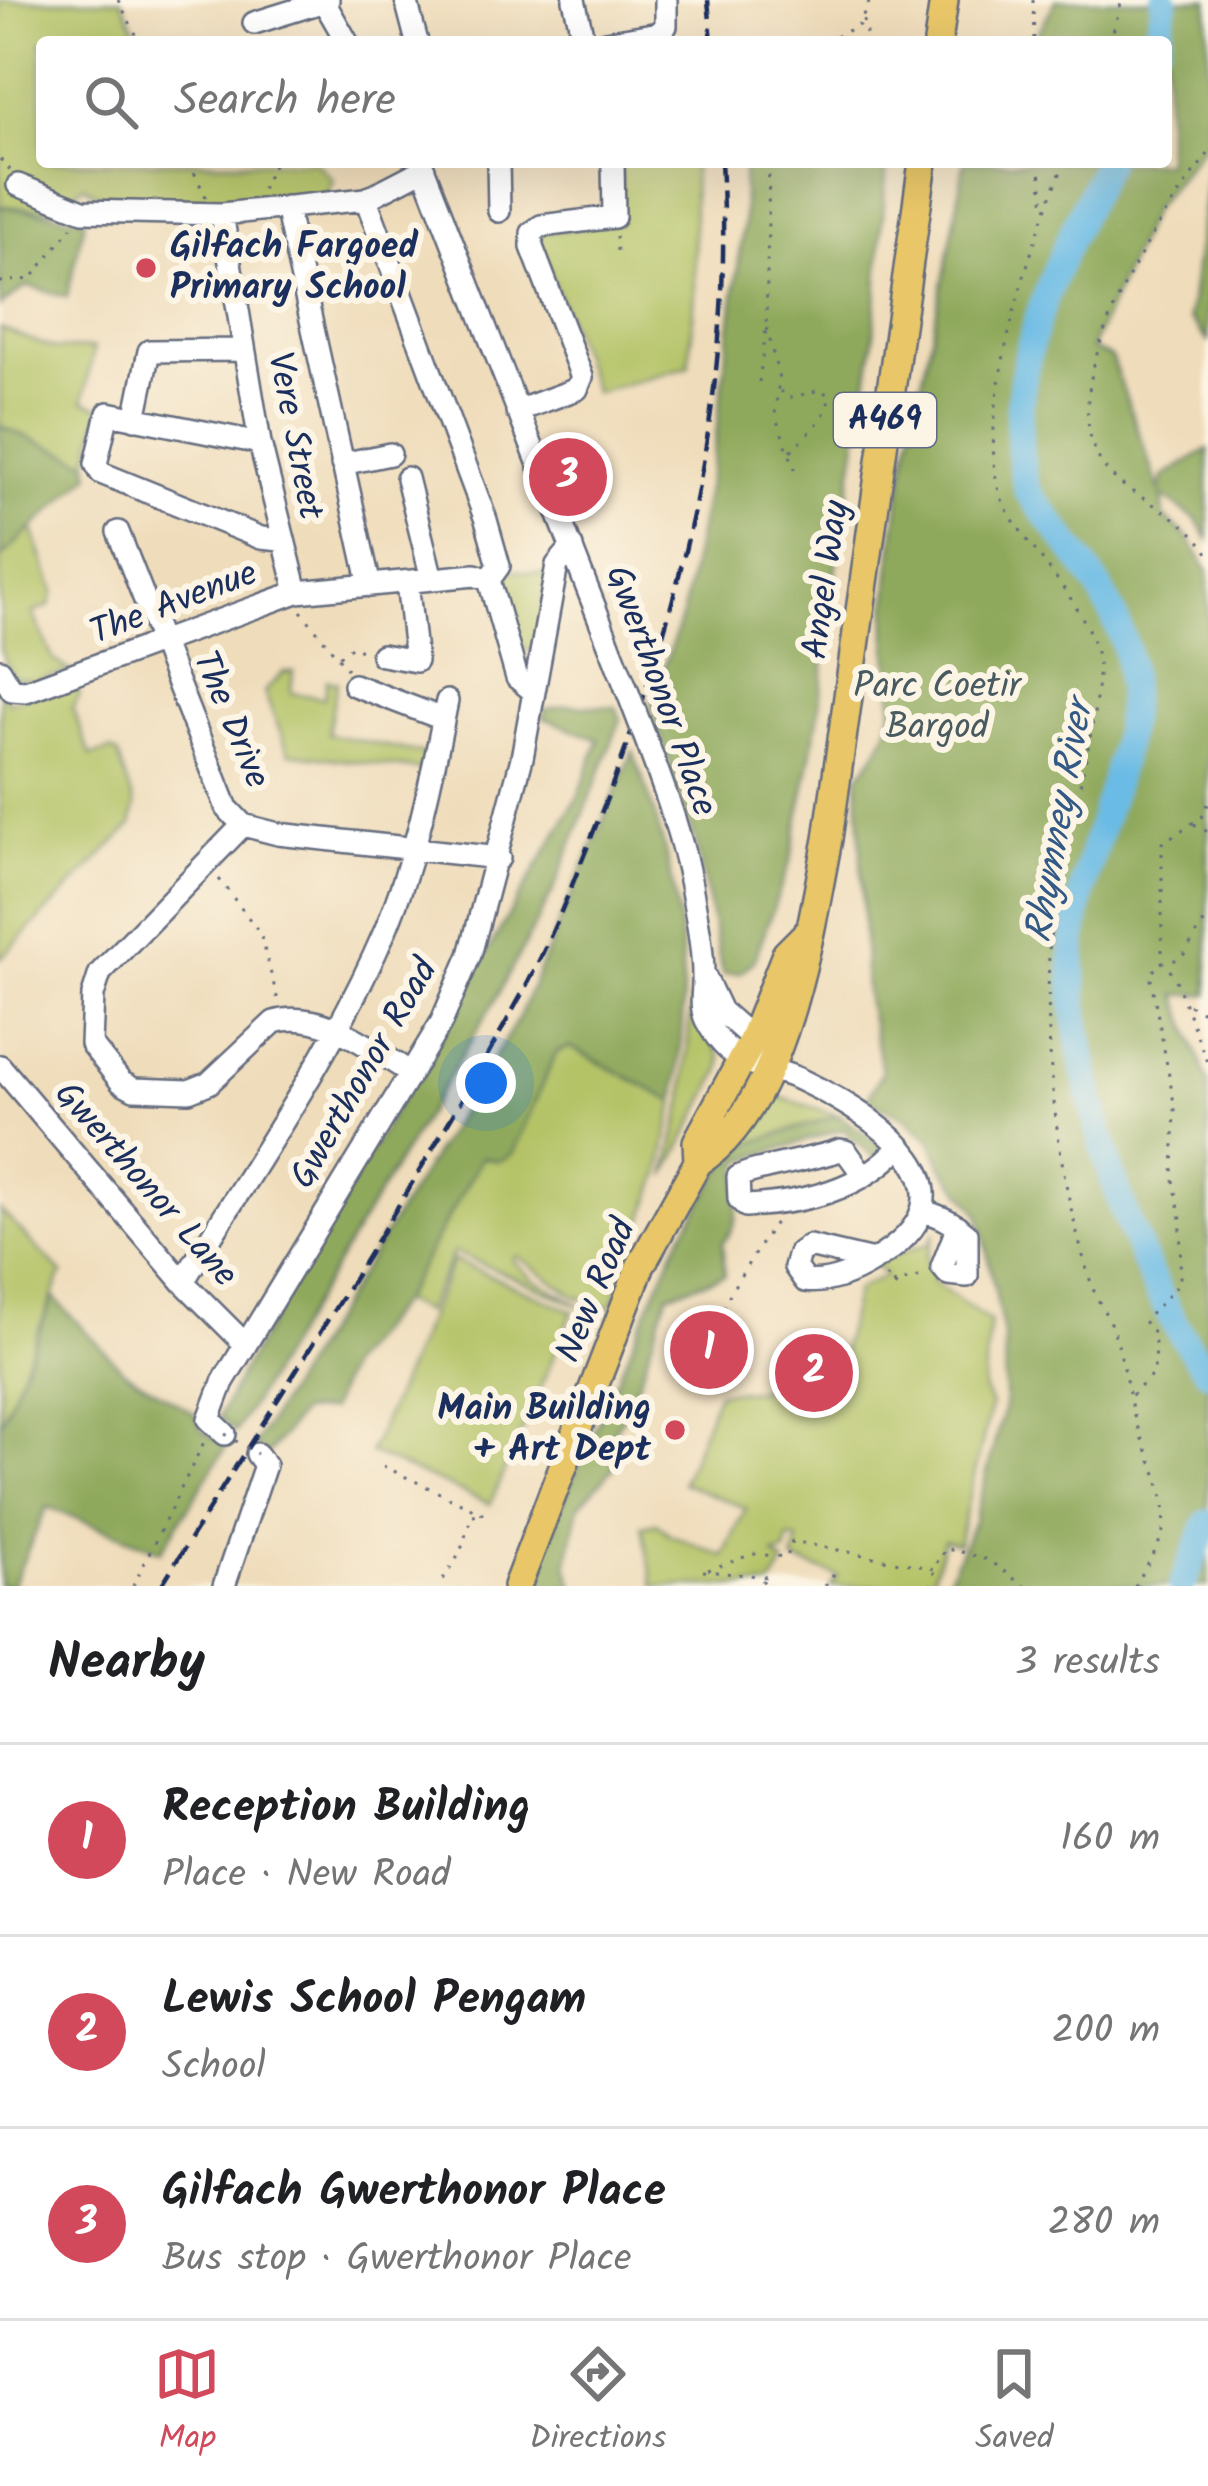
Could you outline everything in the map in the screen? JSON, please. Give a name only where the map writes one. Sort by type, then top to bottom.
[{"type":"main road","points":[[939,36],[944,0]]},
{"type":"main road","name":"Angel Way","points":[[760,1056],[807,963],[806,935],[828,839],[921,168]]},
{"type":"main road","name":"Angel Way","points":[[760,1056],[770,995],[785,954],[806,935]]},
{"type":"main road","name":"New Road","points":[[518,1586],[640,1267],[698,1162],[718,1149],[760,1056]]},
{"type":"street","points":[[255,15],[324,0],[344,36]]},
{"type":"street","points":[[406,0],[415,36]]},
{"type":"street","points":[[574,0],[582,36]]},
{"type":"street","points":[[641,36],[659,33],[666,26],[666,0]]},
{"type":"street","points":[[18,185],[83,211],[222,214],[366,199],[419,168]]},
{"type":"street","name":"Gwerthonor Place","points":[[423,168],[677,826],[704,974],[706,1020],[727,1049],[760,1056]]},
{"type":"street","points":[[498,168],[499,211]]},
{"type":"street","points":[[517,411],[577,389],[582,377],[532,247],[532,233],[541,226],[614,217],[613,168]]},
{"type":"street","points":[[366,199],[486,520],[500,566],[490,580],[517,678],[535,692]]},
{"type":"street","points":[[275,208],[370,586]]},
{"type":"street","name":"Vere Street","points":[[222,214],[260,443],[297,592]]},
{"type":"street","points":[[135,418],[149,352],[243,350]]},
{"type":"street","points":[[260,443],[108,413],[96,464],[101,473],[261,538],[281,540]]},
{"type":"street","points":[[342,464],[390,454]]},
{"type":"street","points":[[407,478],[432,579]]},
{"type":"street","name":"The Drive","points":[[118,532],[226,808],[243,826],[499,858]]},
{"type":"street","name":"Gwerthonor Road","points":[[219,1430],[209,1409],[441,1023],[470,955],[499,858],[557,565],[572,547]]},
{"type":"street","name":"The Avenue","points":[[0,670],[8,686],[22,692],[163,645],[297,592],[475,575],[490,580]]},
{"type":"street","points":[[382,655],[416,661],[407,582]]},
{"type":"street","points":[[183,1282],[337,1028],[386,930],[412,850],[445,710],[354,685]]},
{"type":"street","points":[[243,826],[100,973],[90,1015],[91,1044],[121,1082],[134,1089],[190,1091],[209,1083],[274,1022],[285,1019],[337,1028],[411,1073]]},
{"type":"street","name":"Gwerthonor Place","points":[[704,974],[721,1011],[760,1056]]},
{"type":"street","points":[[720,1002],[746,1008],[770,995]]},
{"type":"street","points":[[760,1056],[893,1134],[915,1162],[922,1181],[923,1211],[907,1240],[873,1262]]},
{"type":"street","name":"Gwerthonor Lane","points":[[0,1066],[183,1282],[245,1344]]},
{"type":"street","points":[[864,1176],[846,1150],[840,1150],[738,1177],[739,1199],[746,1206],[823,1194],[864,1176],[900,1146]]},
{"type":"street","points":[[923,1211],[958,1226]]},
{"type":"street","points":[[224,1586],[262,1486],[265,1465],[257,1454]]},
{"type":"path","points":[[118,0],[137,36]]},
{"type":"path","points":[[867,36],[863,20],[870,0]]},
{"type":"path","points":[[1033,0],[1034,36]]},
{"type":"path","points":[[1112,36],[1122,0]]},
{"type":"path","points":[[835,36],[863,20]]},
{"type":"path","points":[[1208,154],[1160,215],[1097,350],[1087,416],[1105,470],[1190,525],[1208,553]]},
{"type":"path","points":[[193,168],[206,190]]},
{"type":"path","points":[[271,168],[261,182],[275,208]]},
{"type":"path","points":[[759,382],[766,327],[769,168]]},
{"type":"path","points":[[1041,168],[1045,208]]},
{"type":"path","points":[[1062,168],[1045,208],[1005,350],[994,411],[995,457],[1005,506],[1070,601],[1099,674],[1049,950],[1051,1084],[1088,1267],[1114,1331],[1133,1423],[1161,1490],[1164,1525],[1135,1586]]},
{"type":"path","points":[[0,282],[31,279],[83,211]]},
{"type":"path","points":[[766,327],[778,386],[775,415],[798,477]]},
{"type":"path","points":[[778,386],[789,398],[820,391],[829,394],[830,406],[787,455]]},
{"type":"path","points":[[297,592],[299,609],[354,685]]},
{"type":"path","points":[[338,657],[354,645],[362,653],[382,655]]},
{"type":"path","points":[[1208,804],[1192,824],[1162,843],[1162,962],[1185,1004],[1208,1065]]},
{"type":"path","points":[[1192,824],[1208,832]]},
{"type":"path","points":[[207,863],[260,933],[285,1019]]},
{"type":"path","points":[[1130,1397],[1154,1372],[1155,1335],[1144,1321],[1180,1282],[1181,1219],[1173,1175],[1175,1108],[1150,974],[1162,962],[1181,959],[1208,916]]},
{"type":"path","points":[[1185,1004],[1208,1014]]},
{"type":"path","points":[[715,1330],[781,1203]]},
{"type":"path","points":[[873,1262],[898,1289]]},
{"type":"path","points":[[893,1283],[937,1272]]},
{"type":"path","points":[[133,1586],[219,1430],[257,1454]]},
{"type":"path","points":[[383,1466],[484,1514],[472,1515],[460,1553],[439,1586]]},
{"type":"path","points":[[756,1586],[769,1577],[706,1571],[753,1554],[787,1557],[792,1541],[935,1569]]},
{"type":"path","points":[[930,1586],[940,1553],[951,1554],[951,1549],[988,1561],[1024,1586]]},
{"type":"path","points":[[825,1586],[834,1574]]},
{"type":"green space","points":[[0,0],[121,0],[139,36],[36,36],[36,168],[321,168],[333,179],[327,195],[236,205],[132,205],[84,185],[55,210],[0,206]]},
{"type":"green space","name":"Parc Coetir Bargod","points":[[1056,0],[1208,0],[1208,140],[1152,210],[1091,349],[1111,357],[1160,491],[1163,477],[1208,449],[1208,539],[1197,520],[1162,496],[1164,517],[1188,537],[1208,571],[1208,994],[1177,995],[1208,1083],[1208,1586],[945,1586],[975,1519],[1005,1403],[1004,1335],[979,1213],[942,1167],[930,1140],[904,1117],[867,1100],[882,1072],[866,994],[858,777],[886,734],[891,715],[887,614],[899,500],[963,168],[1172,168],[1172,36],[1036,36]]},
{"type":"green space","points":[[1208,165],[1208,341],[1189,318]]},
{"type":"green space","points":[[620,168],[693,168],[695,292],[689,366],[595,393],[539,243],[541,233],[620,222]]},
{"type":"green space","points":[[743,168],[887,168],[873,346],[834,580],[818,719],[791,859],[754,961],[740,973],[723,974],[696,843],[651,705],[683,612],[713,458],[744,221]]},
{"type":"green space","points":[[0,206],[85,219],[67,297],[27,286],[0,306]]},
{"type":"green space","points":[[0,328],[55,349],[94,348],[83,401],[101,408],[88,462],[0,426]]},
{"type":"green space","points":[[0,426],[88,462],[91,474],[0,558]]},
{"type":"green space","points":[[32,527],[54,591],[50,606],[33,613],[53,659],[70,671],[34,681],[13,677],[0,650],[0,558]]},
{"type":"green space","points":[[503,569],[548,575],[537,650],[519,650]]},
{"type":"green space","points":[[284,672],[293,672],[291,693],[324,698],[327,680],[337,682],[328,734],[426,754],[423,770],[289,753],[264,692]]},
{"type":"green space","points":[[74,681],[80,695],[72,708],[91,756],[111,750],[118,754],[135,806],[131,826],[0,959],[0,687],[9,702]]},
{"type":"green space","points":[[566,705],[616,707],[621,719],[554,889],[494,1002],[235,1432],[219,1417],[243,1369],[579,795],[599,740],[544,718],[544,710]]},
{"type":"green space","points":[[633,751],[662,841],[679,924],[683,1008],[675,1102],[570,1047],[556,1053],[512,1154],[499,1161],[482,1157],[401,1301],[347,1366],[330,1410],[301,1412],[268,1454],[254,1445],[519,1017]]},
{"type":"green space","points":[[691,1000],[721,1058],[721,1069],[666,1176],[684,1099]]},
{"type":"green space","points":[[570,1047],[675,1102],[660,1173],[611,1308],[574,1296],[517,1256],[513,1260],[532,1278],[581,1306],[454,1252],[425,1312],[401,1301],[483,1156],[512,1154],[556,1053]]},
{"type":"green space","points":[[779,1097],[838,1115],[746,1145],[730,1156],[770,1100]]},
{"type":"green space","points":[[838,1115],[883,1147],[875,1158],[843,1129],[741,1161],[736,1216],[722,1243],[725,1275],[668,1294],[629,1410],[615,1428],[613,1469],[579,1506],[567,1565],[574,1586],[532,1586],[566,1494],[678,1241],[730,1156],[745,1145]]},
{"type":"green space","points":[[0,1210],[62,1273],[0,1425]]},
{"type":"green space","points":[[935,1232],[926,1260],[938,1269],[933,1282],[990,1322],[983,1388],[991,1405],[958,1544],[944,1540],[930,1586],[831,1586],[838,1576],[793,1560],[798,1540],[789,1538],[785,1553],[774,1555],[784,1563],[771,1586],[654,1586],[642,1526],[657,1523],[669,1534],[723,1556],[746,1508],[682,1483],[718,1392],[758,1390],[773,1381],[777,1367],[815,1378],[831,1391],[831,1398],[856,1290],[885,1276],[873,1261],[929,1244]]},
{"type":"green space","points":[[453,1260],[573,1311],[490,1504],[370,1453]]},
{"type":"green space","points":[[53,1297],[124,1371],[195,1414],[201,1429],[226,1447],[161,1551],[47,1507],[12,1586],[0,1586],[0,1425]]},
{"type":"waterway","name":"Rhymney River","points":[[1158,36],[1165,0]]},
{"type":"waterway","points":[[1103,168],[1037,321],[1020,406],[1020,448],[1027,490],[1102,593],[1128,662],[1126,730],[1087,872],[1074,940],[1080,1043],[1109,1166],[1130,1227],[1180,1333],[1208,1371]]},
{"type":"waterway","name":"Rhymney River","points":[[1182,1586],[1208,1522]]},
{"type":"railway","points":[[708,0],[711,36]]},
{"type":"railway","points":[[161,1586],[481,1066],[543,952],[593,833],[652,670],[695,504],[719,335],[721,168]]},
{"type":"place","name":"Gilfach Fargoed Primary School","points":[[146,268]]},
{"type":"place","name":"Gilfach Gwerthonor Place","points":[[568,477]]},
{"type":"place","name":"Reception Building","points":[[709,1350]]},
{"type":"place","name":"Lewis School Pengam","points":[[814,1373]]},
{"type":"place","name":"Main Building + Art Dept","points":[[675,1430]]}]
